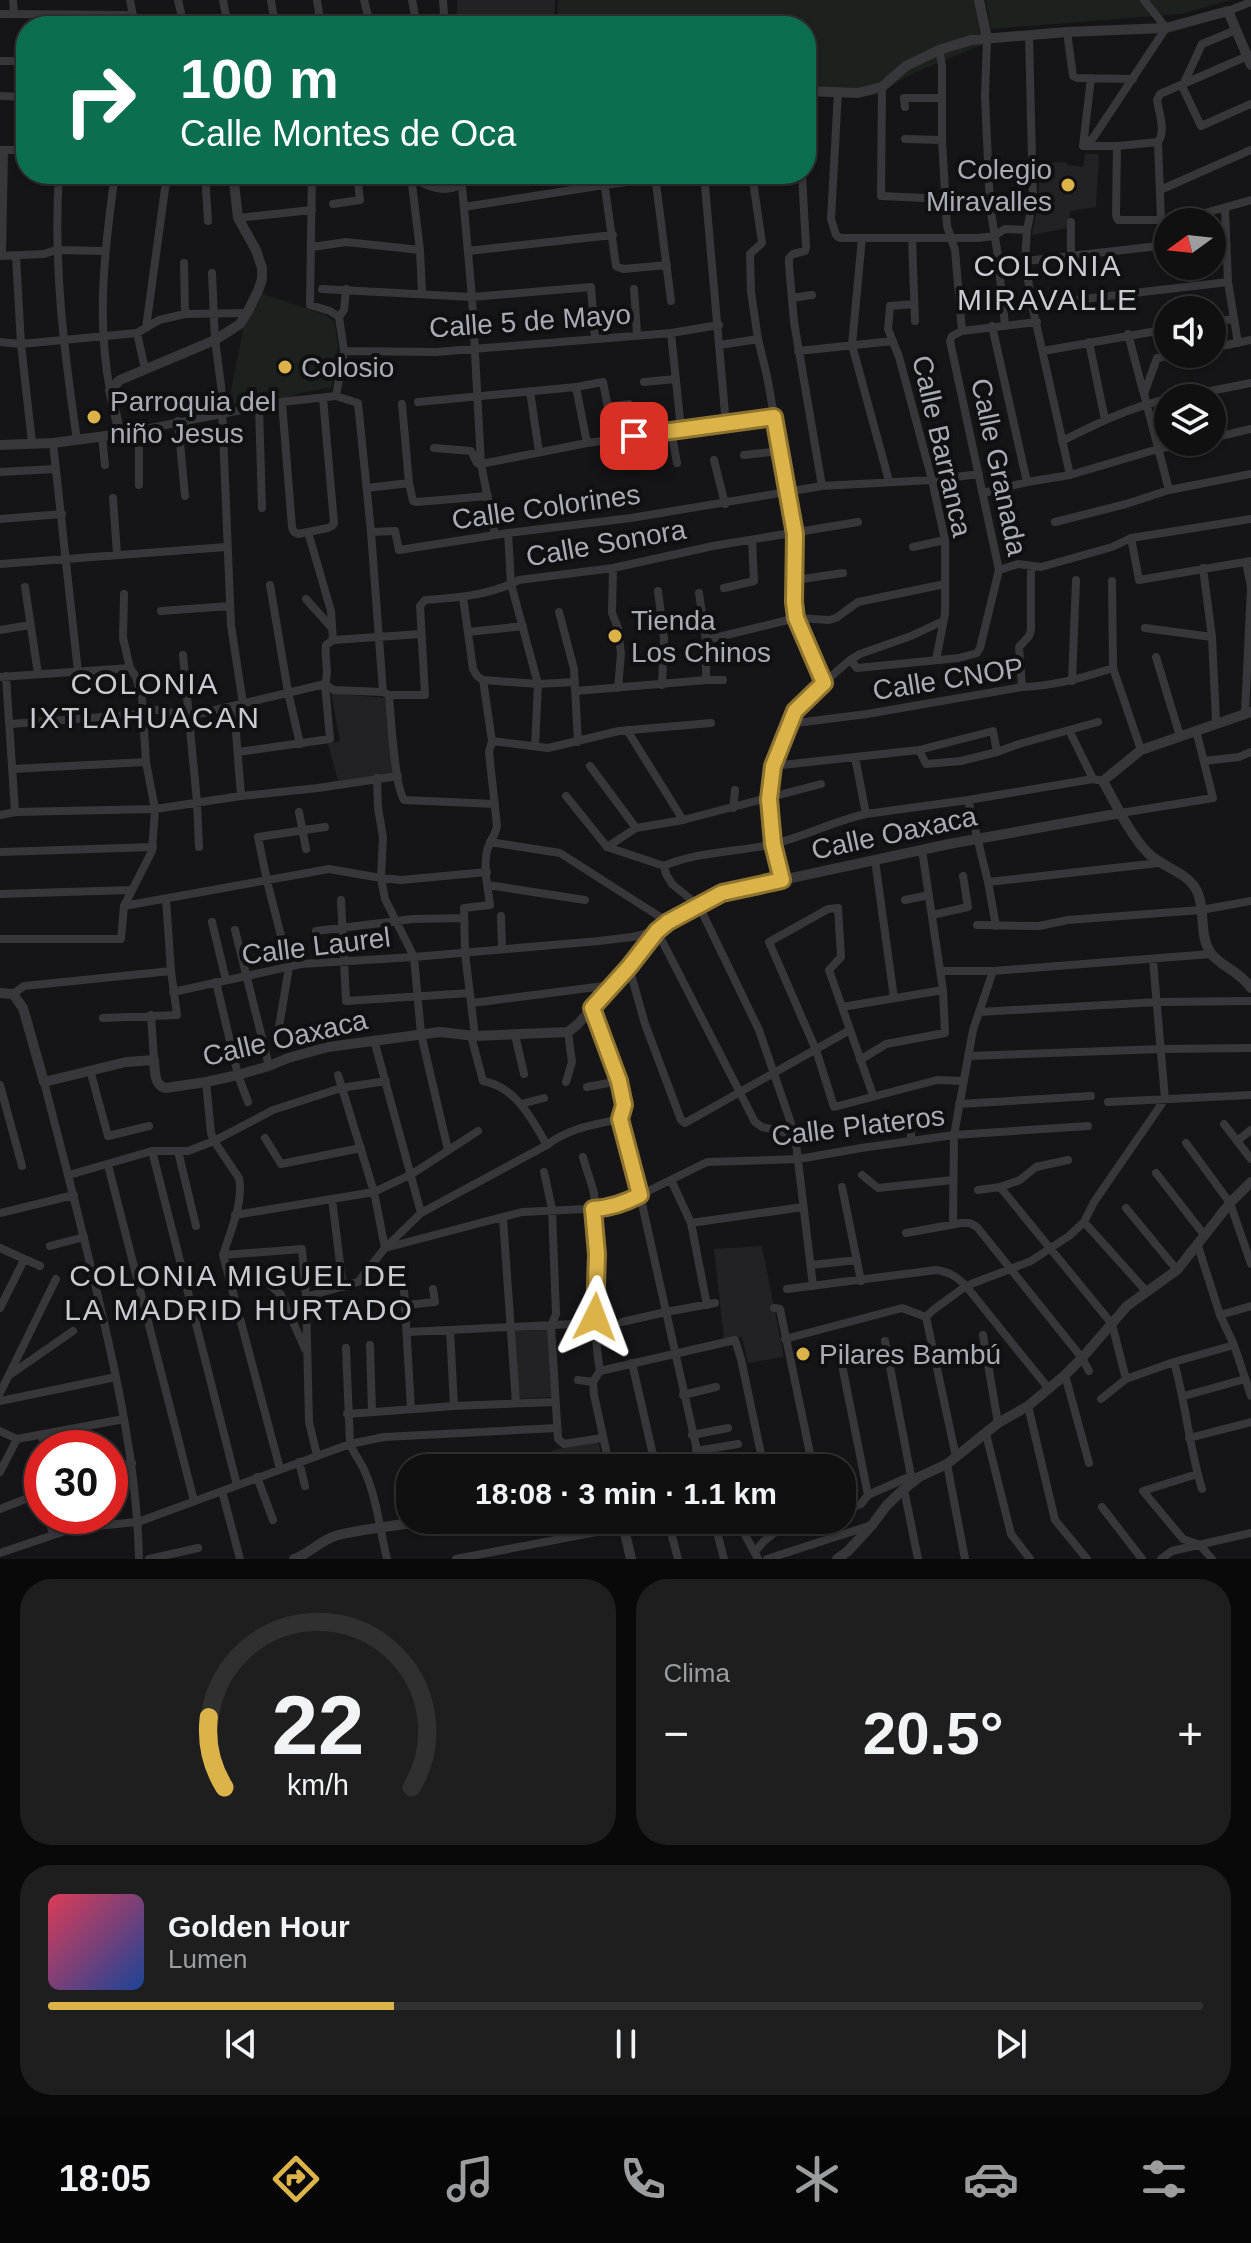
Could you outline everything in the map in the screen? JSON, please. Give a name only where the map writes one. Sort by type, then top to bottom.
[{"type":"street","points":[[13,0],[14,14]]},
{"type":"street","points":[[0,14],[133,15],[130,0]]},
{"type":"street","points":[[979,0],[987,38],[985,96],[990,206],[1005,325]]},
{"type":"street","points":[[1144,0],[1166,28]]},
{"type":"street","points":[[816,91],[858,93],[882,87],[906,66],[939,50],[971,40],[1166,28],[1251,2]]},
{"type":"street","points":[[1083,146],[1158,142],[1163,132],[1157,100],[1160,94],[1250,59],[1228,11]]},
{"type":"street","points":[[1083,146],[1093,138],[1166,28]]},
{"type":"street","points":[[1182,86],[1202,44],[1236,30]]},
{"type":"street","points":[[1067,32],[1073,76],[1133,79]]},
{"type":"street","points":[[1029,35],[1033,200],[1025,261],[1070,475]]},
{"type":"street","points":[[939,50],[947,226],[955,250],[962,331],[1037,322]]},
{"type":"street","points":[[1083,146],[1091,78]]},
{"type":"street","points":[[1182,86],[1201,126],[1251,104]]},
{"type":"street","points":[[882,87],[881,196],[946,199]]},
{"type":"street","points":[[838,92],[831,219],[833,230],[840,238],[952,239],[994,236],[1005,229],[1027,230]]},
{"type":"street","points":[[905,107],[904,98],[941,98]]},
{"type":"street","points":[[905,139],[942,140]]},
{"type":"street","points":[[1158,142],[1160,208]]},
{"type":"street","points":[[1117,146],[1118,220],[1154,220]]},
{"type":"street","points":[[2,150],[1,256],[44,254],[56,250],[105,251]]},
{"type":"street","points":[[1160,190],[1251,150]]},
{"type":"street","points":[[59,184],[56,250],[63,340],[77,440]]},
{"type":"street","points":[[114,184],[105,251],[104,336],[110,390],[120,434]]},
{"type":"street","points":[[146,328],[166,184]]},
{"type":"street","points":[[206,184],[208,221]]},
{"type":"street","points":[[110,390],[120,380],[215,340],[240,324],[247,313],[262,279],[262,268],[238,218],[233,184]]},
{"type":"street","points":[[312,184],[310,305],[339,317]]},
{"type":"street","points":[[333,204],[360,200],[358,184]]},
{"type":"street","points":[[410,184],[420,250],[422,293]]},
{"type":"street","points":[[431,184],[441,188],[462,186],[472,297],[481,464],[495,535]]},
{"type":"street","points":[[464,207],[610,184]]},
{"type":"street","points":[[657,184],[671,301]]},
{"type":"street","points":[[705,184],[726,425]]},
{"type":"street","points":[[753,184],[762,243],[750,254],[751,292],[795,534],[796,618],[824,683]]},
{"type":"street","points":[[803,184],[806,247],[805,251],[789,258],[798,351],[822,486]]},
{"type":"street","points":[[604,185],[616,266],[623,269],[667,265]]},
{"type":"street","points":[[1225,208],[1251,200]]},
{"type":"street","points":[[238,218],[312,210]]},
{"type":"street","points":[[1071,222],[1071,256]]},
{"type":"street","points":[[468,251],[613,235]]},
{"type":"street","points":[[862,238],[852,345],[889,481]]},
{"type":"street","name":"Calle Barranca","points":[[912,238],[915,321]]},
{"type":"street","points":[[1226,239],[1228,282],[1238,343]]},
{"type":"street","points":[[312,247],[346,242],[420,250]]},
{"type":"street","points":[[1025,261],[1154,246]]},
{"type":"street","points":[[16,256],[21,344],[32,443]]},
{"type":"street","points":[[184,263],[185,314]]},
{"type":"street","points":[[212,273],[221,385],[230,606],[243,704]]},
{"type":"street","points":[[1032,305],[1228,282]]},
{"type":"street","points":[[322,289],[472,297],[591,287],[595,338]]},
{"type":"street","points":[[336,396],[344,351],[339,317],[344,310],[346,289]]},
{"type":"street","points":[[634,289],[637,334]]},
{"type":"street","points":[[792,298],[812,295]]},
{"type":"street","name":"Calle Barranca","points":[[914,304],[890,306],[888,329],[932,480],[945,540],[943,621],[936,660]]},
{"type":"street","points":[[0,342],[21,344],[137,333],[159,320],[185,314],[247,313]]},
{"type":"street","points":[[1226,320],[1233,319]]},
{"type":"street","name":"Calle 5 de Mayo","points":[[344,351],[436,352],[671,333],[719,325]]},
{"type":"street","points":[[992,326],[1027,482]]},
{"type":"street","name":"Calle Granada","points":[[936,660],[977,653],[999,570],[950,341],[952,336],[962,331]]},
{"type":"street","points":[[1043,351],[1154,331]]},
{"type":"street","points":[[137,333],[145,369]]},
{"type":"street","points":[[671,333],[676,379],[677,463]]},
{"type":"street","points":[[1128,334],[1154,434]]},
{"type":"street","points":[[720,345],[758,339]]},
{"type":"street","points":[[1226,345],[1251,340]]},
{"type":"street","points":[[798,351],[893,341]]},
{"type":"street","points":[[1089,342],[1105,420]]},
{"type":"street","points":[[1144,394],[1154,366]]},
{"type":"street","points":[[644,382],[676,379]]},
{"type":"street","points":[[418,402],[603,382],[614,439]]},
{"type":"street","points":[[1226,388],[1251,383]]},
{"type":"street","points":[[576,387],[587,443]]},
{"type":"street","points":[[530,391],[539,452]]},
{"type":"street","points":[[0,445],[102,437],[282,402],[336,396],[354,400],[360,406],[379,636],[401,796],[404,800],[495,804]]},
{"type":"street","points":[[282,402],[292,527],[298,534],[328,528],[334,523],[323,398]]},
{"type":"street","points":[[1062,441],[1105,420],[1154,403]]},
{"type":"street","points":[[402,404],[413,501],[488,496]]},
{"type":"street","points":[[609,407],[629,404],[634,436]]},
{"type":"street","points":[[259,406],[262,508]]},
{"type":"street","points":[[434,448],[471,451],[477,463],[481,464],[587,443],[774,417]]},
{"type":"street","points":[[178,421],[185,496]]},
{"type":"street","points":[[1226,435],[1251,429]]},
{"type":"street","points":[[139,430],[139,485]]},
{"type":"street","points":[[102,437],[105,465]]},
{"type":"street","points":[[53,443],[78,672]]},
{"type":"street","points":[[983,493],[1070,475],[1154,450]]},
{"type":"street","points":[[744,455],[781,451]]},
{"type":"street","points":[[1160,456],[1169,490]]},
{"type":"street","points":[[714,460],[725,504]]},
{"type":"street","points":[[0,472],[55,469]]},
{"type":"street","name":"Calle Colorines","points":[[371,532],[395,531],[399,550],[725,504],[822,486],[932,480],[979,474]]},
{"type":"street","points":[[1055,522],[1169,490],[1251,474]]},
{"type":"street","points":[[367,488],[409,483]]},
{"type":"street","points":[[113,498],[117,554]]},
{"type":"street","points":[[0,519],[62,514]]},
{"type":"street","points":[[999,570],[1018,564],[1041,567],[1112,547],[1131,538],[1251,519]]},
{"type":"street","name":"Calle Sonora","points":[[421,634],[420,606],[425,600],[463,597],[519,580],[613,568],[713,546],[858,522]]},
{"type":"street","points":[[308,532],[331,611],[333,640]]},
{"type":"street","points":[[508,533],[511,584],[538,684],[535,746]]},
{"type":"street","points":[[566,796],[607,847],[664,866],[681,860],[773,844],[866,814],[1098,780],[1141,750],[1248,713],[1251,587],[1248,562],[1139,580],[1131,538]]},
{"type":"street","points":[[724,588],[754,581],[752,540]]},
{"type":"street","points":[[913,547],[945,540]]},
{"type":"street","points":[[0,564],[226,547]]},
{"type":"street","points":[[1022,687],[1019,647],[1031,630],[1031,567]]},
{"type":"street","points":[[613,568],[612,613],[618,628],[621,654],[618,688]]},
{"type":"street","points":[[1203,568],[1212,637],[1216,722]]},
{"type":"street","points":[[796,580],[843,573]]},
{"type":"street","points":[[1072,681],[1076,580]]},
{"type":"street","points":[[1112,581],[1113,668],[1141,750]]},
{"type":"street","points":[[706,640],[796,618],[829,620],[858,602],[945,584]]},
{"type":"street","points":[[270,585],[300,744]]},
{"type":"street","points":[[25,587],[38,674]]},
{"type":"street","points":[[658,591],[664,638],[662,685]]},
{"type":"street","points":[[699,593],[706,640],[706,680]]},
{"type":"street","points":[[0,939],[121,939],[124,906],[152,851],[155,809],[146,762],[142,698],[123,638],[124,594]]},
{"type":"street","points":[[463,597],[473,669],[483,680],[618,688],[723,680]]},
{"type":"street","points":[[306,599],[332,628]]},
{"type":"street","points":[[161,611],[230,606]]},
{"type":"street","points":[[559,612],[574,669],[578,742]]},
{"type":"street","points":[[782,880],[773,844],[769,799],[773,766],[788,724],[804,700],[850,660],[943,621]]},
{"type":"street","points":[[0,630],[30,625]]},
{"type":"street","points":[[468,632],[523,626]]},
{"type":"street","points":[[1145,628],[1212,637]]},
{"type":"street","points":[[11,724],[142,714],[152,709],[190,716],[325,684],[334,690],[425,695],[421,634],[333,640],[326,645],[328,677],[325,684],[331,735],[327,740],[238,752]]},
{"type":"street","points":[[183,655],[199,847]]},
{"type":"street","points":[[1156,657],[1180,736]]},
{"type":"street","points":[[850,660],[857,668],[936,660]]},
{"type":"street","points":[[15,812],[11,724],[3,676],[130,668]]},
{"type":"street","name":"Calle CNOP","points":[[788,724],[867,714],[1022,687],[1047,686],[1113,668]]},
{"type":"street","points":[[483,680],[492,741],[489,752],[497,826],[487,851],[490,905],[464,908],[473,1036],[483,1081],[497,1083],[521,1104],[547,1145]]},
{"type":"street","points":[[234,707],[241,796]]},
{"type":"street","points":[[919,750],[926,764],[961,761],[1098,722]]},
{"type":"street","points":[[492,741],[548,748],[627,730],[711,723]]},
{"type":"street","points":[[627,730],[683,820]]},
{"type":"street","points":[[1069,730],[1146,851],[1193,884],[1211,954],[1236,971],[1251,988]]},
{"type":"street","points":[[1196,730],[1204,761],[1239,757],[1251,752]]},
{"type":"street","points":[[773,766],[919,750],[993,731],[997,752]]},
{"type":"street","points":[[855,757],[866,814]]},
{"type":"street","name":"Calle Oaxaca","points":[[154,1060],[157,1083],[166,1088],[238,1075],[328,1047],[374,1040],[440,1032],[473,1036],[568,1032],[629,967],[657,931],[722,893],[978,839],[1213,798],[1204,761]]},
{"type":"street","points":[[12,769],[146,762]]},
{"type":"street","points":[[590,766],[636,828]]},
{"type":"street","points":[[0,815],[15,812],[155,809],[398,776]]},
{"type":"street","points":[[377,778],[383,837],[381,878],[385,899],[414,957],[421,1034],[448,1150]]},
{"type":"street","points":[[607,847],[636,828],[683,820],[821,784]]},
{"type":"street","points":[[733,808],[735,790]]},
{"type":"street","points":[[968,800],[996,926]]},
{"type":"street","points":[[299,812],[306,849]]},
{"type":"street","points":[[279,1027],[289,967],[258,837],[325,827]]},
{"type":"street","points":[[490,842],[560,853],[668,922]]},
{"type":"street","points":[[0,852],[153,847]]},
{"type":"street","points":[[860,1060],[886,1044],[945,1033],[941,971],[922,850]]},
{"type":"street","points":[[875,860],[894,998]]},
{"type":"street","points":[[988,882],[1159,863]]},
{"type":"street","points":[[664,866],[672,884],[699,906],[759,1030],[775,1074],[795,1135],[813,1286]]},
{"type":"street","points":[[124,906],[329,869],[401,880],[487,872]]},
{"type":"street","points":[[932,915],[968,907],[963,876]]},
{"type":"street","points":[[488,885],[585,900]]},
{"type":"street","points":[[0,894],[132,890]]},
{"type":"street","points":[[905,900],[929,895]]},
{"type":"street","points":[[103,1018],[177,1015],[166,899]]},
{"type":"street","points":[[341,900],[346,1001],[470,993]]},
{"type":"street","points":[[977,925],[1039,926],[1068,920],[1201,910],[1251,901]]},
{"type":"street","points":[[873,1095],[829,970],[841,957],[838,908],[828,909],[769,942],[816,1050],[834,1107],[937,1080],[963,1081]]},
{"type":"street","points":[[501,916],[502,949]]},
{"type":"street","points":[[316,931],[413,919],[463,918]]},
{"type":"street","points":[[212,922],[226,980]]},
{"type":"street","points":[[235,930],[269,1066]]},
{"type":"street","points":[[657,931],[755,1122],[762,1127],[795,1135]]},
{"type":"street","name":"Calle Laurel","points":[[173,992],[301,964],[599,941],[657,931]]},
{"type":"street","points":[[941,971],[993,971],[1211,954]]},
{"type":"street","points":[[926,1317],[966,1286],[1031,1261],[1084,1222],[1094,1202],[1165,1099],[1153,960]]},
{"type":"street","points":[[629,967],[645,1024],[681,1120],[685,1123],[850,1030]]},
{"type":"street","points":[[0,993],[13,994],[24,986],[171,971]]},
{"type":"street","points":[[953,1224],[954,1135],[973,1030],[993,971]]},
{"type":"street","points":[[216,982],[238,1075],[248,1102]]},
{"type":"street","points":[[472,1003],[612,985]]},
{"type":"street","points":[[842,1007],[943,990]]},
{"type":"street","points":[[13,994],[23,1008],[44,1082],[116,1377],[132,1463],[139,1559]]},
{"type":"street","points":[[979,1012],[1158,1002],[1251,1001]]},
{"type":"street","points":[[592,1008],[619,1081],[624,1105],[620,1119],[640,1195],[697,1454]]},
{"type":"street","points":[[44,1082],[126,1062],[154,1060],[151,1015]]},
{"type":"street","points":[[566,1082],[572,1062],[568,1032]]},
{"type":"street","points":[[515,1035],[524,1074]]},
{"type":"street","points":[[374,1040],[421,1213]]},
{"type":"street","points":[[968,1056],[1251,1048]]},
{"type":"street","points":[[90,1070],[108,1136],[149,1126]]},
{"type":"street","points":[[338,1075],[374,1192],[385,1248]]},
{"type":"street","points":[[69,1175],[152,1151],[188,1151],[273,1110],[341,1088],[386,1081]]},
{"type":"street","points":[[587,1087],[619,1081]]},
{"type":"street","points":[[206,1082],[211,1133],[239,1178],[240,1185],[223,1255],[280,1469]]},
{"type":"street","points":[[0,1085],[22,1166]]},
{"type":"street","points":[[1108,1102],[1251,1095]]},
{"type":"street","points":[[959,1104],[1091,1096]]},
{"type":"street","points":[[521,1104],[544,1098]]},
{"type":"street","points":[[911,1116],[911,1141]]},
{"type":"street","points":[[306,1297],[358,1282],[385,1248],[421,1213],[560,1135],[620,1119]]},
{"type":"street","points":[[1224,1124],[1251,1159]]},
{"type":"street","name":"Calle Plateros","points":[[385,1248],[522,1212],[607,1208],[624,1203],[707,1162],[799,1159],[954,1135],[1088,1126]]},
{"type":"street","points":[[1237,1141],[1251,1130]]},
{"type":"street","points":[[235,1215],[374,1192],[412,1174],[478,1131]]},
{"type":"street","points":[[265,1138],[281,1164],[361,1148]]},
{"type":"street","points":[[1186,1143],[1230,1203],[1251,1264]]},
{"type":"street","points":[[152,1151],[237,1485]]},
{"type":"street","points":[[178,1151],[196,1226]]},
{"type":"street","points":[[583,1157],[595,1196],[595,1331],[600,1371],[593,1382],[595,1408],[606,1454]]},
{"type":"street","points":[[978,1190],[1000,1187],[1020,1180],[1036,1167],[1068,1160]]},
{"type":"street","points":[[108,1165],[194,1501]]},
{"type":"street","points":[[544,1172],[552,1209],[556,1314],[551,1326],[558,1439],[564,1444],[602,1438]]},
{"type":"street","points":[[1156,1173],[1205,1236]]},
{"type":"street","points":[[862,1175],[878,1188],[953,1180]]},
{"type":"street","points":[[622,1322],[711,1304],[691,1223],[671,1180]]},
{"type":"street","points":[[856,1506],[868,1495],[947,1464],[998,1423],[1028,1406],[1049,1389],[1082,1358],[1127,1306],[1177,1270],[1230,1203],[1251,1182]]},
{"type":"street","points":[[842,1187],[861,1281]]},
{"type":"street","points":[[1000,1187],[1112,1324],[1126,1379]]},
{"type":"street","points":[[0,1213],[74,1195]]},
{"type":"street","points":[[332,1199],[343,1287]]},
{"type":"street","points":[[691,1223],[803,1207]]},
{"type":"street","points":[[1126,1208],[1177,1270]]},
{"type":"street","points":[[503,1218],[516,1403]]},
{"type":"street","points":[[1084,1222],[1146,1291]]},
{"type":"street","points":[[906,1233],[953,1224],[970,1223],[977,1227],[1082,1358],[1089,1371]]},
{"type":"street","points":[[50,1246],[84,1237]]},
{"type":"street","points":[[1198,1246],[1251,1396]]},
{"type":"street","points":[[0,1248],[40,1266]]},
{"type":"street","points":[[223,1255],[302,1249],[309,1422],[317,1455]]},
{"type":"street","points":[[0,1308],[24,1260]]},
{"type":"street","points":[[811,1265],[857,1260]]},
{"type":"street","points":[[787,1289],[947,1271],[966,1286],[1049,1389]]},
{"type":"street","points":[[245,1272],[264,1279],[281,1295],[306,1351]]},
{"type":"street","points":[[0,1393],[56,1279]]},
{"type":"street","points":[[433,1289],[436,1313]]},
{"type":"street","points":[[404,1290],[411,1409]]},
{"type":"street","points":[[406,1305],[435,1302]]},
{"type":"street","points":[[1220,1315],[1251,1306]]},
{"type":"street","points":[[777,1308],[810,1454]]},
{"type":"street","points":[[785,1339],[902,1308],[926,1317]]},
{"type":"street","points":[[926,1317],[956,1457]]},
{"type":"street","points":[[408,1332],[574,1324]]},
{"type":"street","points":[[450,1330],[454,1406]]},
{"type":"street","points":[[8,1376],[73,1331]]},
{"type":"street","points":[[983,1335],[998,1423]]},
{"type":"street","points":[[600,1371],[735,1340],[761,1454]]},
{"type":"street","points":[[885,1341],[915,1477]]},
{"type":"street","points":[[370,1345],[372,1412]]},
{"type":"street","points":[[1101,1399],[1126,1379],[1234,1345]]},
{"type":"street","points":[[346,1348],[350,1444],[364,1469],[387,1559]]},
{"type":"street","points":[[840,1355],[868,1495]]},
{"type":"street","points":[[1174,1362],[1184,1396],[1189,1438],[1202,1489]]},
{"type":"street","points":[[632,1363],[653,1454]]},
{"type":"street","points":[[1065,1375],[1089,1463]]},
{"type":"street","points":[[0,1401],[116,1377]]},
{"type":"street","points":[[1184,1396],[1245,1379]]},
{"type":"street","points":[[578,1380],[593,1382]]},
{"type":"street","points":[[683,1395],[716,1387]]},
{"type":"street","points":[[347,1414],[555,1402]]},
{"type":"street","points":[[1028,1406],[1055,1520],[1087,1559]]},
{"type":"street","points":[[66,1430],[124,1419]]},
{"type":"street","points":[[1189,1438],[1251,1422]]},
{"type":"street","points":[[128,1523],[138,1522],[350,1444],[384,1437],[557,1428]]},
{"type":"street","points":[[692,1435],[728,1428]]},
{"type":"street","points":[[0,1431],[17,1439],[24,1438]]},
{"type":"street","points":[[986,1434],[1011,1534],[1030,1559]]},
{"type":"street","points":[[0,1472],[17,1439]]},
{"type":"street","points":[[696,1451],[738,1444]]},
{"type":"street","points":[[299,1462],[305,1486]]},
{"type":"street","points":[[128,1464],[132,1463]]},
{"type":"street","points":[[947,1464],[965,1559]]},
{"type":"street","points":[[1197,1474],[1143,1491],[1183,1539],[1200,1545],[1212,1559]]},
{"type":"street","points":[[257,1477],[273,1520]]},
{"type":"street","points":[[837,1559],[848,1551],[915,1477]]},
{"type":"street","points":[[904,1489],[918,1559]]},
{"type":"street","points":[[222,1491],[240,1559]]},
{"type":"street","points":[[0,1509],[24,1500]]},
{"type":"street","points":[[1102,1507],[1142,1559]]},
{"type":"street","points":[[767,1559],[872,1525]]},
{"type":"street","points":[[294,1559],[337,1536],[396,1526]]},
{"type":"street","points":[[1161,1559],[1172,1551],[1251,1533]]},
{"type":"street","points":[[4,1554],[53,1534]]},
{"type":"street","points":[[456,1559],[575,1534]]},
{"type":"street","points":[[625,1534],[631,1559]]},
{"type":"street","points":[[671,1534],[678,1559]]},
{"type":"street","points":[[718,1534],[724,1559]]},
{"type":"street","points":[[744,1534],[756,1556]]},
{"type":"street","points":[[756,1556],[764,1541],[773,1534]]},
{"type":"street","points":[[149,1559],[198,1548]]},
{"type":"shaded area","points":[[457,0],[555,0],[554,16],[457,16]]},
{"type":"shaded area","points":[[558,0],[982,0],[989,42],[914,73],[882,91],[816,94],[816,16],[557,16]]},
{"type":"shaded area","points":[[986,0],[1232,0],[1180,14],[991,29]]},
{"type":"shaded area","name":"Colegio Miravalles","points":[[1085,154],[1099,154],[1096,207],[1070,211],[1068,228],[1032,235],[1038,204],[1040,163],[1066,162],[1067,165],[1083,167]]},
{"type":"shaded area","name":"Colosio","points":[[263,294],[326,315],[335,323],[338,348],[332,387],[295,394],[297,400],[280,402],[279,396],[228,405],[243,330]]},
{"type":"shaded area","points":[[331,693],[385,698],[393,773],[338,781],[328,744],[340,741]]},
{"type":"shaded area","points":[[762,1246],[784,1357],[748,1363],[742,1337],[724,1340],[714,1249]]},
{"type":"shaded area","points":[[549,1330],[553,1397],[517,1399],[514,1331]]},
{"type":"shaded area","points":[[598,1442],[601,1454],[550,1454],[553,1450]]},
{"type":"place","name":"Colegio Miravalles","points":[[1068,185]]},
{"type":"place","name":"Colosio","points":[[285,367]]},
{"type":"place","name":"Parroquia del niño Jesus","points":[[94,417]]},
{"type":"place","name":"Tienda Los Chinos","points":[[615,636]]},
{"type":"place","name":"Pilares Bambú","points":[[803,1354]]},
{"type":"district","name":"COLONIA MIRAVALLE","points":[[1048,282]]},
{"type":"district","name":"COLONIA IXTLAHUACAN","points":[[145,700]]},
{"type":"district","name":"COLONIA MIGUEL DE LA MADRID HURTADO","points":[[239,1292]]},
{"type":"route","points":[[595,1317],[597,1254],[593,1209],[624,1203],[640,1195],[620,1119],[624,1105],[619,1081],[592,1008],[668,922],[722,893],[782,880],[773,844],[769,799],[773,766],[795,711],[824,683],[796,618],[795,534],[774,417],[634,436]]}]
